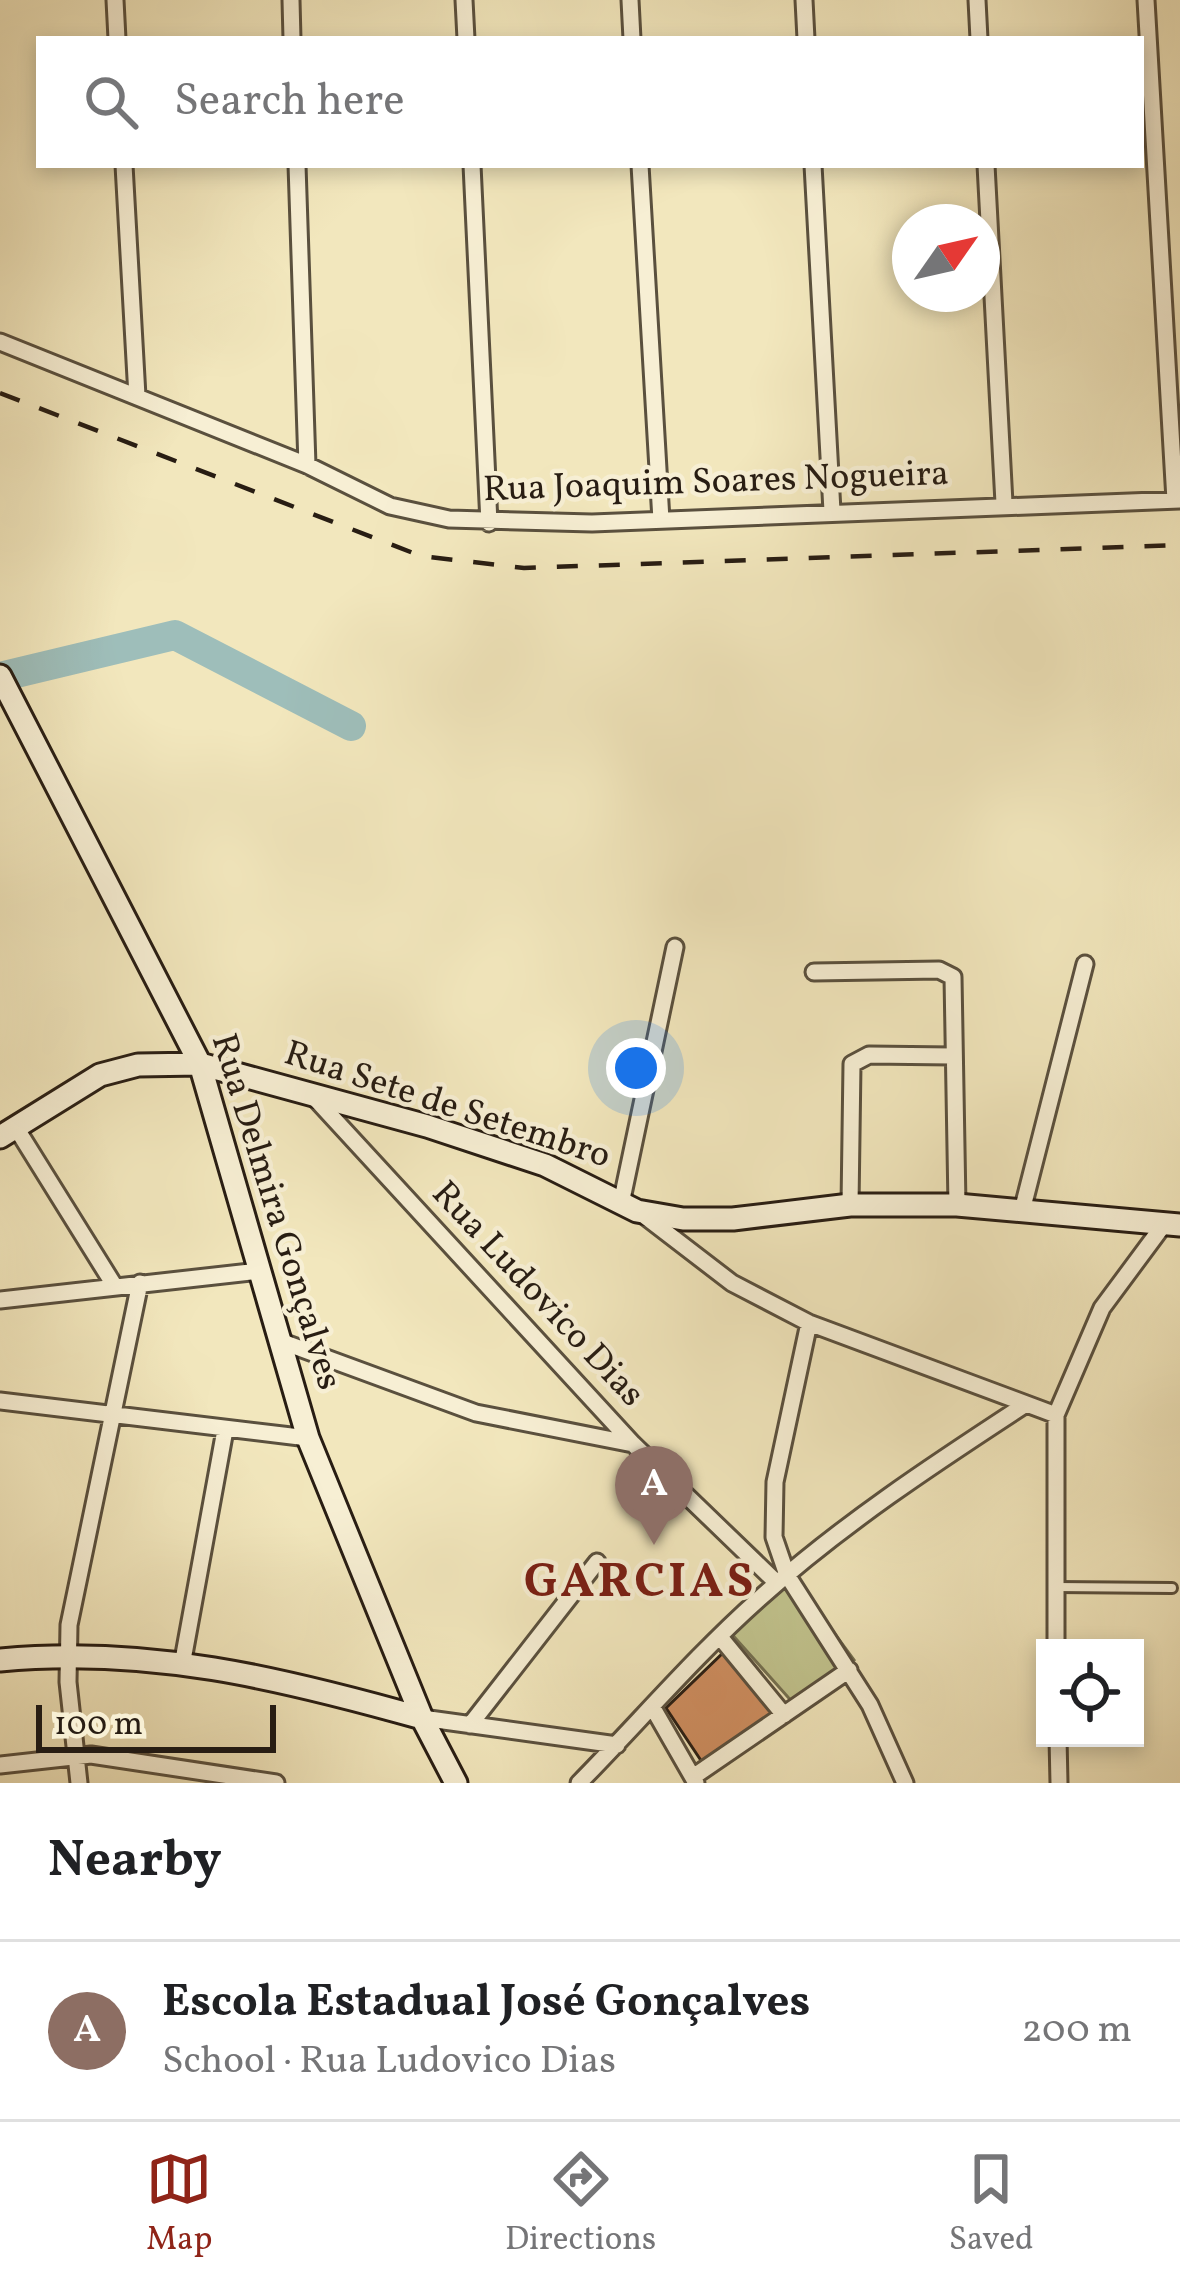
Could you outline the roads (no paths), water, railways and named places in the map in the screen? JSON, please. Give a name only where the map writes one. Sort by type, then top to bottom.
[{"type":"street","points":[[115,0],[118,36]]},
{"type":"street","points":[[291,0],[292,36]]},
{"type":"street","points":[[464,0],[466,36]]},
{"type":"street","points":[[630,0],[632,36]]},
{"type":"street","points":[[804,0],[806,36]]},
{"type":"street","points":[[976,0],[979,36]]},
{"type":"street","points":[[1146,0],[1177,500]]},
{"type":"street","points":[[124,168],[137,396]]},
{"type":"street","points":[[297,168],[308,465]]},
{"type":"street","points":[[472,168],[489,523]]},
{"type":"street","points":[[640,168],[661,520]]},
{"type":"street","points":[[813,168],[832,511]]},
{"type":"street","points":[[986,168],[1004,503]]},
{"type":"street","name":"Rua Joaquim Soares Nogueira","points":[[0,342],[308,465],[390,506],[489,523],[1177,500]]},
{"type":"street","name":"Rua Delmira Gonçalves","points":[[0,676],[200,1064],[308,1438],[422,1718],[456,1783]]},
{"type":"street","points":[[675,947],[630,1205],[706,1221],[850,1205],[957,1205],[1023,1207],[1172,1224]]},
{"type":"street","points":[[1023,1207],[1085,964]]},
{"type":"street","points":[[814,972],[947,970],[953,977],[957,1205]]},
{"type":"street","points":[[850,1205],[852,1064],[869,1055],[952,1055]]},
{"type":"street","name":"Rua Sete de Setembro","points":[[8,1132],[81,1084],[116,1069],[200,1064],[309,1092],[545,1165],[630,1205],[732,1283],[809,1323],[1056,1415]]},
{"type":"street","name":"Rua Ludovico Dias","points":[[309,1092],[633,1444],[782,1579]]},
{"type":"street","points":[[8,1132],[114,1285]]},
{"type":"street","points":[[1056,1639],[1056,1415],[1102,1308],[1172,1224]]},
{"type":"street","points":[[0,1300],[259,1271]]},
{"type":"street","points":[[79,1783],[68,1654],[140,1283]]},
{"type":"street","points":[[809,1323],[771,1504],[782,1579],[849,1670],[905,1783]]},
{"type":"street","points":[[280,1340],[476,1413],[633,1444]]},
{"type":"street","points":[[0,1401],[308,1438]]},
{"type":"street","points":[[579,1783],[720,1636],[782,1579],[878,1504],[1026,1404]]},
{"type":"street","points":[[183,1660],[225,1430]]},
{"type":"street","points":[[470,1724],[597,1562]]},
{"type":"street","points":[[720,1636],[784,1715]]},
{"type":"street","points":[[0,1660],[68,1654],[183,1660],[259,1674],[422,1718],[616,1745]]},
{"type":"street","points":[[653,1708],[695,1780],[849,1670]]},
{"type":"street","points":[[1058,1747],[1059,1783]]},
{"type":"street","points":[[0,1765],[74,1754],[236,1773],[276,1783]]},
{"type":"lane","points":[[1054,1587],[1172,1588]]},
{"type":"waterway","points":[[0,677],[175,635],[351,726]]},
{"type":"railway","points":[[0,393],[421,556],[524,568],[1180,545]]},
{"type":"place","name":"Escola Estadual José Gonçalves","points":[[654,1545]]},
{"type":"district","name":"GARCIAS","points":[[640,1583]]}]
